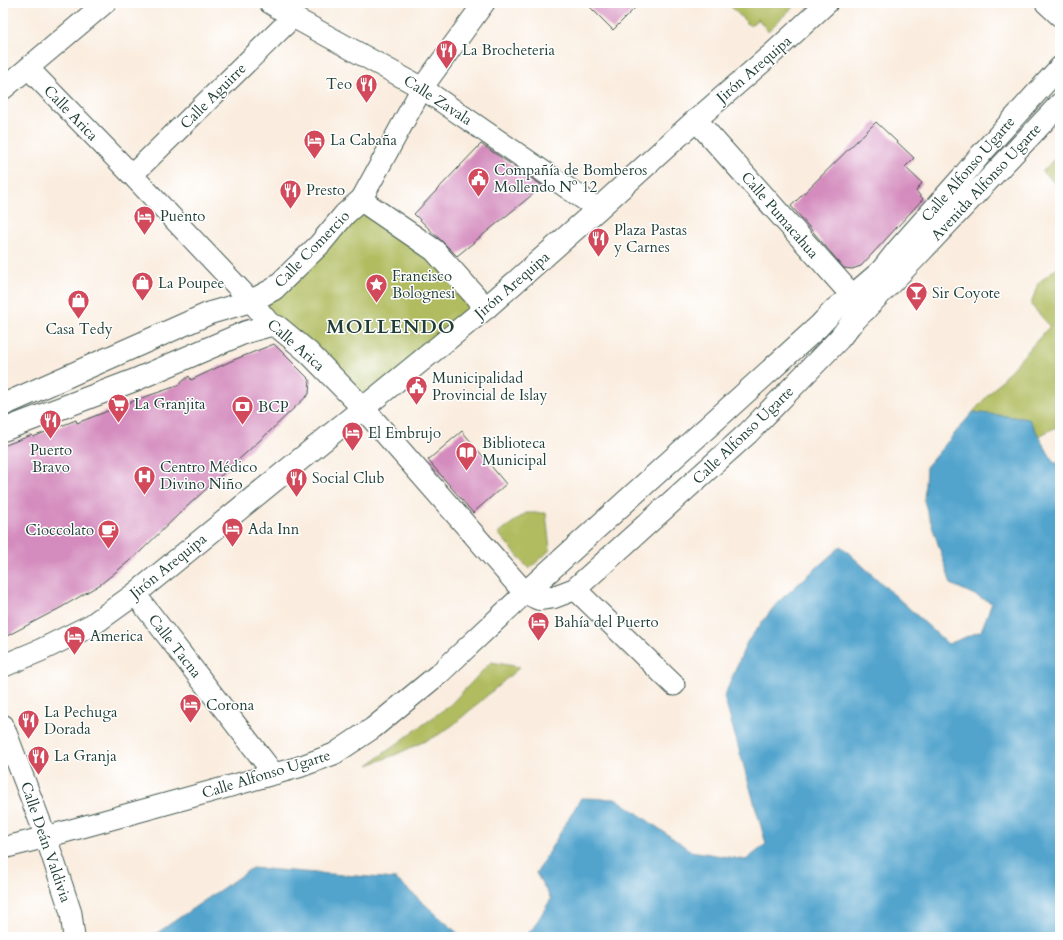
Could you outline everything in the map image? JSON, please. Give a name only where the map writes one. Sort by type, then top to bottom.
[{"type":"street","points":[[3,89],[105,3]]},
{"type":"street","name":"Calle Zavala","points":[[270,3],[422,88],[598,209]]},
{"type":"street","name":"Calle Comercio","points":[[3,404],[210,313],[251,301],[274,289],[320,244],[345,214],[361,200],[422,88],[484,3]]},
{"type":"street","name":"Jirón Arequipa","points":[[3,666],[41,650],[92,625],[135,594],[486,308],[827,3]]},
{"type":"street","points":[[1046,3],[1060,16]]},
{"type":"street","name":"Calle Aguirre","points":[[132,175],[293,17]]},
{"type":"street","name":"Calle Alfonso Ugarte","points":[[524,593],[539,598],[554,598],[576,589],[748,433],[839,338],[850,325],[858,303],[898,249],[1060,67]]},
{"type":"street","name":"Calle Arica","points":[[28,68],[132,175],[251,301],[271,325],[278,327],[308,352],[363,408],[524,593]]},
{"type":"street","name":"Avenida Alfonso Ugarte","points":[[913,260],[1060,104]]},
{"type":"street","name":"Calle Pumacahua","points":[[696,120],[858,303]]},
{"type":"street","points":[[361,200],[434,250],[486,308]]},
{"type":"street","name":"Calle Alfonso Ugarte","points":[[879,273],[894,265],[913,260]]},
{"type":"street","name":"Calle Alfonso Ugarte","points":[[3,848],[299,767],[334,754],[373,728],[440,674],[524,593],[819,326],[835,309],[858,303],[913,260]]},
{"type":"street","points":[[3,430],[135,380],[246,332],[271,325]]},
{"type":"street","points":[[576,589],[674,685]]},
{"type":"street","name":"Calle Tacna","points":[[135,594],[274,774]]},
{"type":"street","name":"Calle Deán Valdivia","points":[[3,725],[46,837],[71,913],[74,937]]},
{"type":"green space","points":[[727,3],[797,3],[768,31],[758,19],[750,26]]},
{"type":"green space","points":[[1060,153],[1060,187],[1042,172]]},
{"type":"green space","points":[[361,200],[486,308],[363,408],[251,301]]},
{"type":"green space","points":[[1060,265],[1060,425],[1039,436],[1029,419],[973,412],[1050,326],[1031,305],[1038,283]]},
{"type":"green space","points":[[526,513],[546,513],[550,550],[529,569],[498,533]]},
{"type":"green space","points":[[491,662],[520,667],[453,725],[438,735],[397,754],[368,765],[450,705]]},
{"type":"water","points":[[973,412],[1029,419],[1054,463],[1060,463],[1060,937],[525,937],[533,928],[551,899],[536,873],[581,798],[617,799],[691,851],[746,860],[766,844],[724,697],[747,642],[777,603],[841,546],[948,644],[981,631],[992,603],[951,584],[924,501],[926,467]]},
{"type":"water","points":[[252,868],[396,879],[462,937],[154,937],[154,935]]},
{"type":"building","points":[[586,3],[640,3],[613,30]]},
{"type":"building","points":[[876,122],[914,158],[905,167],[922,183],[916,191],[923,199],[861,266],[852,269],[844,268],[791,206]]},
{"type":"building","name":"Compañía de Bomberos Mollendo Nº 12","points":[[481,144],[543,186],[457,256],[414,214]]},
{"type":"building","points":[[274,344],[310,380],[309,394],[181,512],[139,553],[101,584],[62,607],[3,638],[3,446],[32,435],[33,437],[76,420],[77,423],[133,401],[177,386],[189,376],[191,380],[231,361]]},
{"type":"building","name":"Biblioteca Municipal","points":[[462,431],[506,484],[473,513],[428,460]]},
{"type":"place","name":"La Brocheteria","points":[[446,70]]},
{"type":"place","name":"Teo","points":[[367,104]]},
{"type":"place","name":"La Cabaña","points":[[315,160]]},
{"type":"place","name":"Compañía de Bomberos Mollendo Nº 12","points":[[478,198]]},
{"type":"place","name":"Presto","points":[[291,210]]},
{"type":"place","name":"Puento","points":[[144,236]]},
{"type":"place","name":"Plaza Pastas y Carnes","points":[[598,258]]},
{"type":"place","name":"La Poupee","points":[[142,302]]},
{"type":"place","name":"Francisco Bolognesi","points":[[377,304]]},
{"type":"place","name":"Sir Coyote","points":[[916,312]]},
{"type":"place","name":"Casa Tedy","points":[[79,320]]},
{"type":"place","name":"Municipalidad Provincial de Islay","points":[[417,406]]},
{"type":"place","name":"La Granjita","points":[[118,424]]},
{"type":"place","name":"BCP","points":[[242,426]]},
{"type":"place","name":"Puerto Bravo","points":[[51,440]]},
{"type":"place","name":"El Embrujo","points":[[353,452]]},
{"type":"place","name":"Biblioteca Municipal","points":[[467,472]]},
{"type":"place","name":"Centro Médico Divino Niño","points":[[144,496]]},
{"type":"place","name":"Social Club","points":[[296,498]]},
{"type":"place","name":"Ada Inn","points":[[232,548]]},
{"type":"place","name":"Cioccolato","points":[[109,550]]},
{"type":"place","name":"Bahía del Puerto","points":[[538,642]]},
{"type":"place","name":"America","points":[[74,656]]},
{"type":"place","name":"Corona","points":[[190,724]]},
{"type":"place","name":"La Pechuga Dorada","points":[[28,740]]},
{"type":"place","name":"La Granja","points":[[39,776]]},
{"type":"district","name":"MOLLENDO","points":[[391,326]]}]
